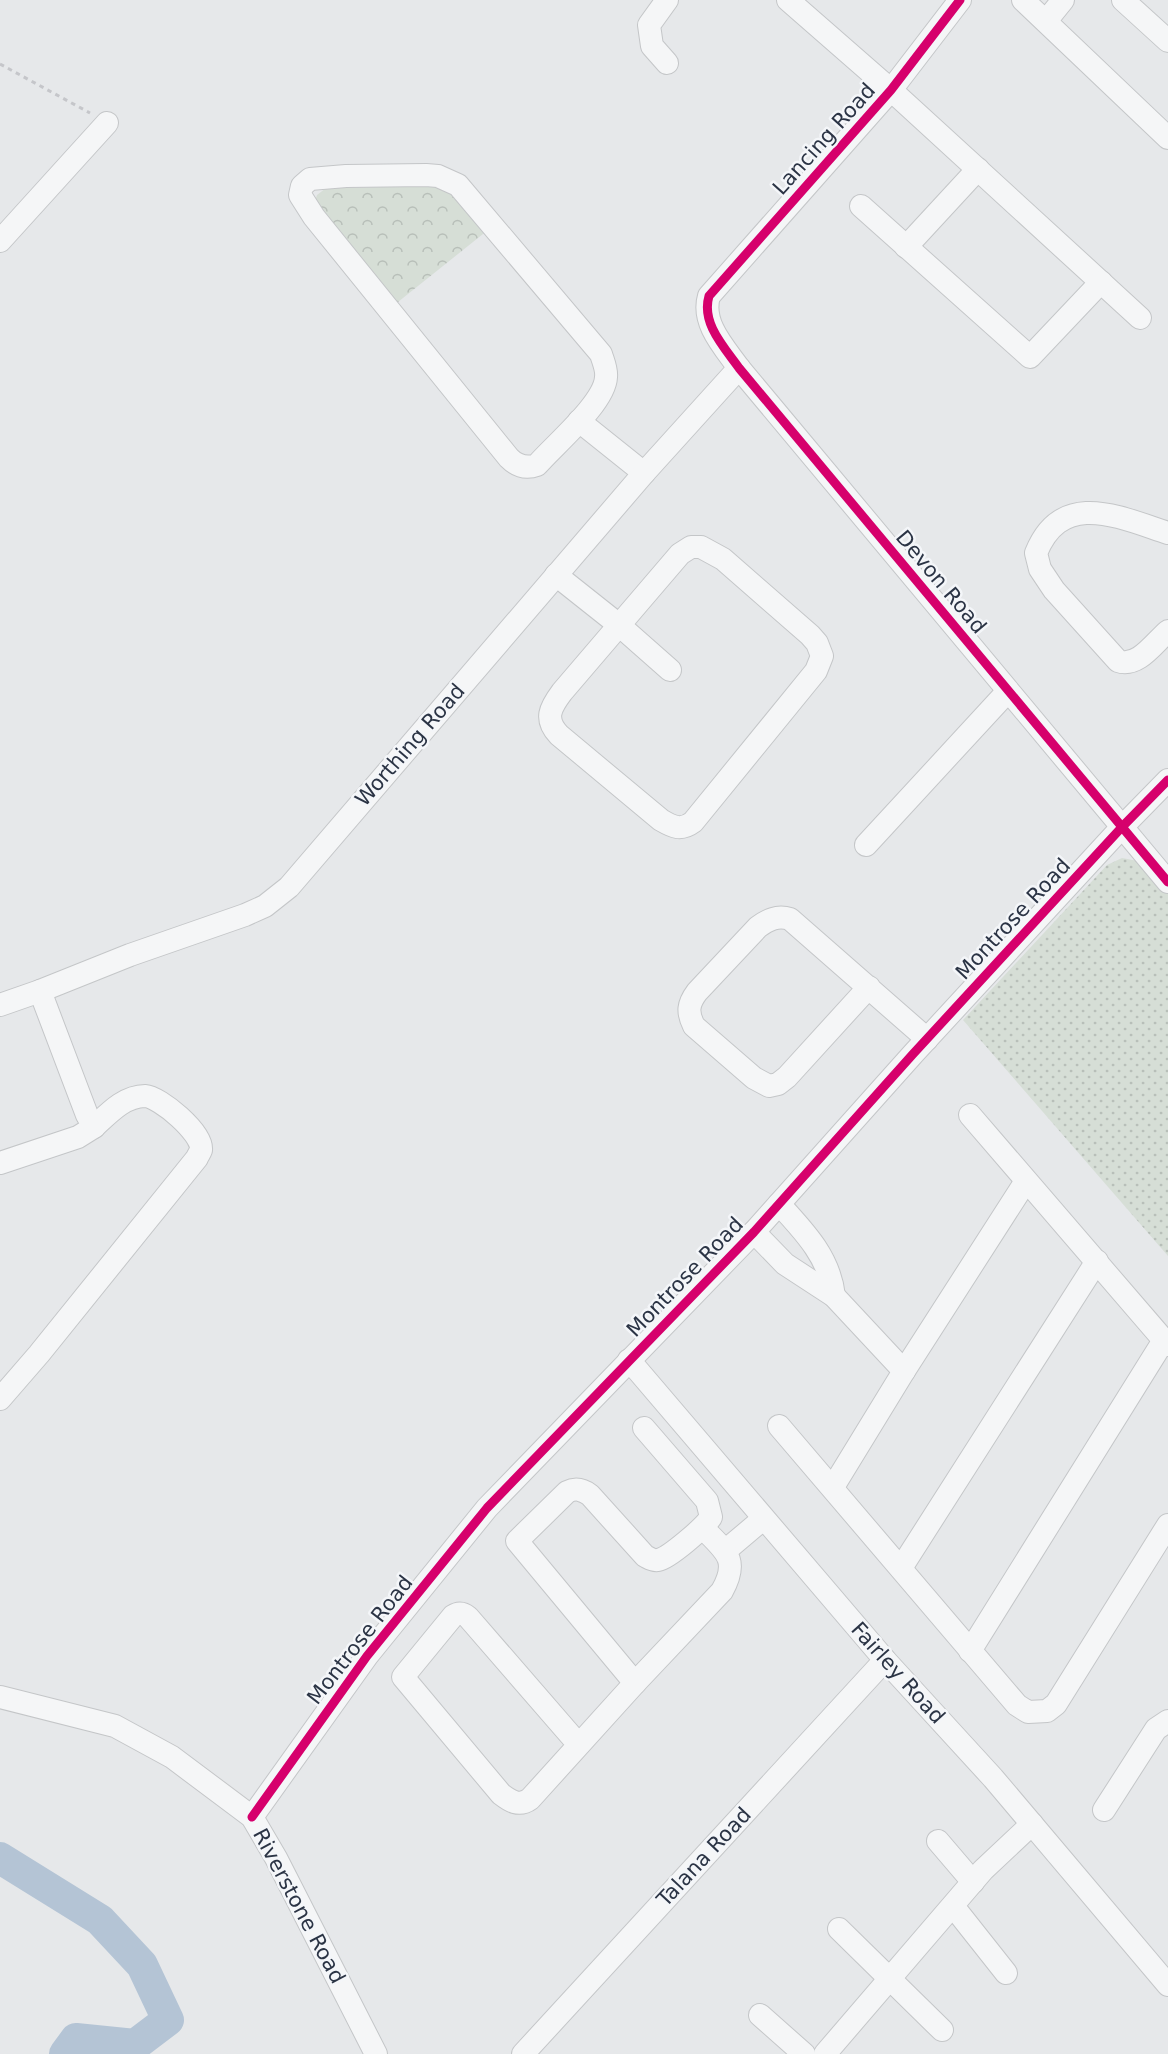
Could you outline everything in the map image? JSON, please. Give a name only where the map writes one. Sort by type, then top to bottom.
[{"type":"street","points":[[667,0],[649,25],[652,46],[667,63]]},
{"type":"street","points":[[788,0],[891,90],[1140,318]]},
{"type":"street","name":"Lancing Road","points":[[709,296],[891,90],[960,0]]},
{"type":"street","points":[[1023,0],[1168,138]]},
{"type":"street","points":[[1046,21],[1063,0]]},
{"type":"street","points":[[1123,0],[1168,41]]},
{"type":"street","points":[[0,241],[107,123]]},
{"type":"street","points":[[906,247],[978,169]]},
{"type":"street","points":[[426,175],[438,176],[458,185],[601,354],[606,376],[604,387],[579,421],[537,465],[526,467],[514,463],[314,217],[300,195],[302,186],[310,180],[346,176],[426,175]]},
{"type":"street","points":[[861,207],[1030,357],[1101,282]]},
{"type":"street","name":"Devon Road","points":[[709,296],[706,307],[713,331],[739,368],[1168,882]]},
{"type":"street","name":"Worthing Road","points":[[0,1005],[130,955],[245,915],[265,906],[289,887],[644,473],[739,368]]},
{"type":"street","points":[[579,421],[644,473]]},
{"type":"street","points":[[1168,533],[1101,513],[1077,513],[1063,518],[1045,534],[1036,553],[1040,569],[1054,590],[1118,661],[1127,663],[1135,661],[1168,631]]},
{"type":"street","points":[[701,546],[723,559],[810,635],[821,649],[822,656],[816,671],[693,822],[686,827],[678,828],[661,820],[559,735],[549,721],[551,710],[562,692],[619,625],[680,554],[701,546]]},
{"type":"street","points":[[556,575],[619,625],[670,670]]},
{"type":"street","points":[[866,845],[1008,691]]},
{"type":"street","name":"Montrose Road","points":[[252,1816],[367,1656],[487,1508],[754,1232],[927,1039],[1168,780]]},
{"type":"street","points":[[869,987],[788,1077],[778,1084],[769,1086],[754,1078],[694,1026],[688,1014],[691,1000],[697,992],[758,927],[782,917],[790,919],[869,987],[927,1039]]},
{"type":"street","points":[[40,991],[87,1115],[94,1127]]},
{"type":"street","points":[[0,1163],[78,1137],[94,1127],[118,1105],[145,1096],[156,1098],[190,1126],[199,1140],[201,1149],[197,1158],[0,1400]]},
{"type":"street","points":[[970,1115],[1166,1343],[970,1651]]},
{"type":"street","points":[[833,1487],[904,1371],[1026,1181]]},
{"type":"street","points":[[779,1204],[817,1247],[833,1285],[834,1296]]},
{"type":"street","points":[[754,1232],[785,1264],[834,1296],[904,1371]]},
{"type":"street","points":[[901,1568],[1097,1261]]},
{"type":"street","name":"Fairley Road","points":[[629,1360],[885,1660],[993,1778],[1168,1985]]},
{"type":"street","points":[[779,1426],[1017,1705],[1028,1712],[1047,1711],[1056,1704],[1168,1525]]},
{"type":"street","points":[[635,1683],[517,1541],[572,1489],[585,1491],[590,1495],[645,1556],[652,1560],[661,1559],[703,1528],[711,1517],[707,1501],[644,1428]]},
{"type":"street","points":[[725,1551],[764,1519]]},
{"type":"street","points":[[579,1745],[463,1613],[453,1616],[402,1677],[501,1794],[515,1803],[525,1802],[530,1799],[722,1591],[731,1576],[731,1564],[725,1551],[703,1528]]},
{"type":"street","name":"Talana Road","points":[[523,2054],[885,1660]]},
{"type":"street","name":"Riverstone Road","points":[[0,1697],[115,1726],[172,1757],[252,1816],[276,1858],[376,2054]]},
{"type":"street","points":[[1104,1810],[1156,1729],[1168,1721]]},
{"type":"street","points":[[825,2054],[973,1882],[1032,1824]]},
{"type":"street","points":[[938,1841],[973,1882]]},
{"type":"street","points":[[953,1906],[1006,1973]]},
{"type":"street","points":[[839,1929],[942,2030]]},
{"type":"street","points":[[760,2015],[804,2054]]},
{"type":"path","points":[[0,64],[107,123]]},
{"type":"green space","points":[[436,186],[451,188],[488,230],[393,306],[314,204],[317,195],[326,188]]},
{"type":"green space","points":[[1122,858],[1138,861],[1168,892],[1168,1256],[963,1020],[1107,865]]},
{"type":"waterway","points":[[0,1858],[100,1920],[142,1965],[168,2020],[135,2045],[76,2039],[65,2054]]},
{"type":"cycle path","points":[[960,0],[891,90],[709,296],[708,316],[715,334],[739,368],[1168,882]]},
{"type":"cycle path","points":[[252,1817],[367,1656],[487,1508],[754,1232],[913,1054],[1168,780]]}]
